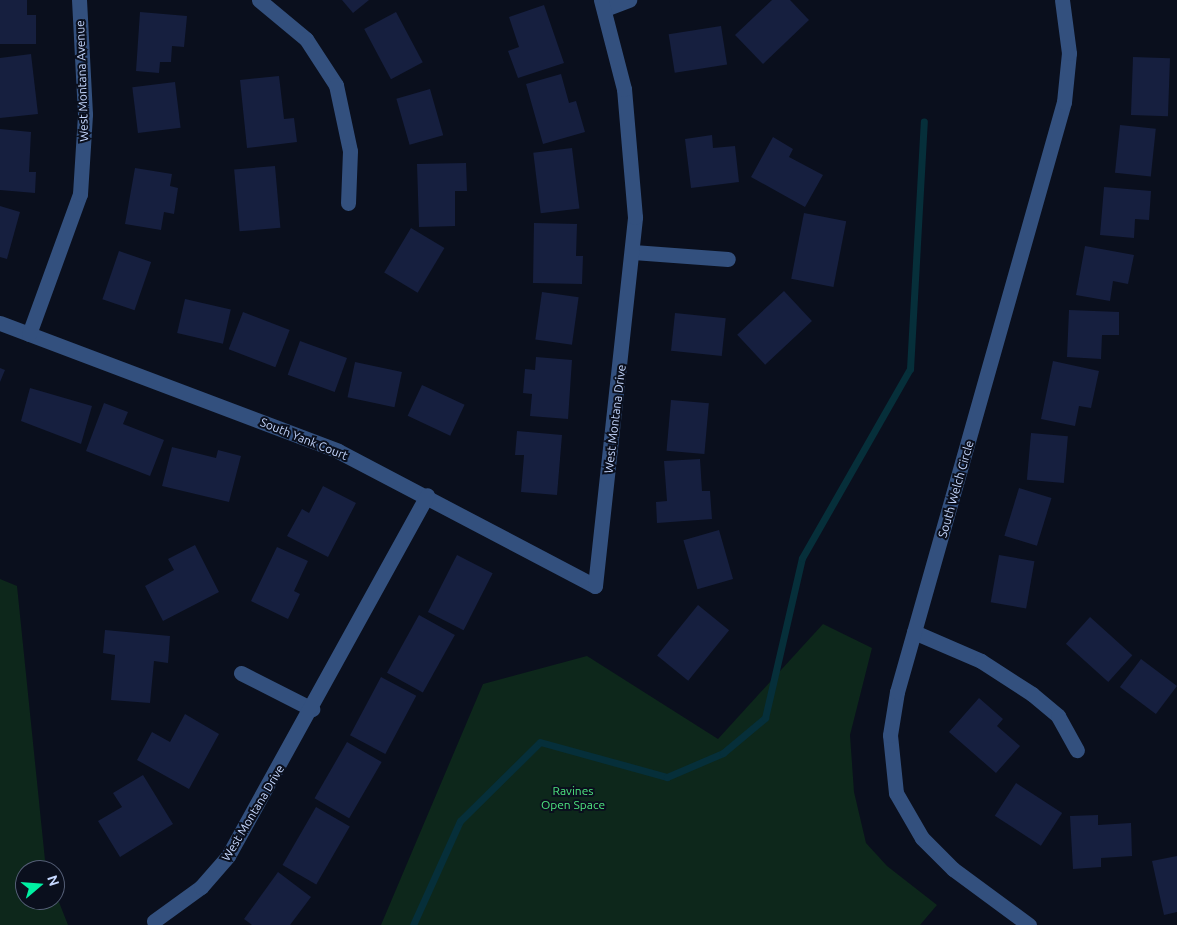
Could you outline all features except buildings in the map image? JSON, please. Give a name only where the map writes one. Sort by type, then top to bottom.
[{"type":"street","name":"West Montana Avenue","points":[[30,334],[80,194],[85,114],[79,0]]},
{"type":"street","points":[[259,0],[306,39],[336,85],[350,150],[348,203]]},
{"type":"street","name":"West Montana Drive","points":[[595,586],[633,252],[631,132],[603,5],[629,0]]},
{"type":"street","name":"South Welch Circle","points":[[1029,925],[936,854],[896,794],[889,757],[892,716],[914,632],[1064,102],[1070,54],[1062,0]]},
{"type":"street","points":[[633,252],[728,259]]},
{"type":"street","name":"South Yank Court","points":[[0,322],[338,451],[427,495],[595,586]]},
{"type":"street","name":"West Montana Drive","points":[[154,921],[202,888],[228,856],[312,709],[427,495]]},
{"type":"street","points":[[914,632],[981,661],[1032,694],[1058,716],[1077,750]]},
{"type":"street","points":[[241,673],[312,709]]},
{"type":"green space","points":[[0,579],[17,586],[45,860],[15,860],[15,910],[62,910],[68,925],[0,925]]},
{"type":"green space","name":"Ravines Open Space","points":[[823,624],[872,648],[850,735],[854,792],[866,843],[887,866],[937,905],[920,925],[381,925],[483,684],[587,656],[718,739]]},
{"type":"waterway","points":[[413,925],[460,821],[540,742],[667,777],[723,753],[765,718],[802,558],[910,369],[924,121]]}]
